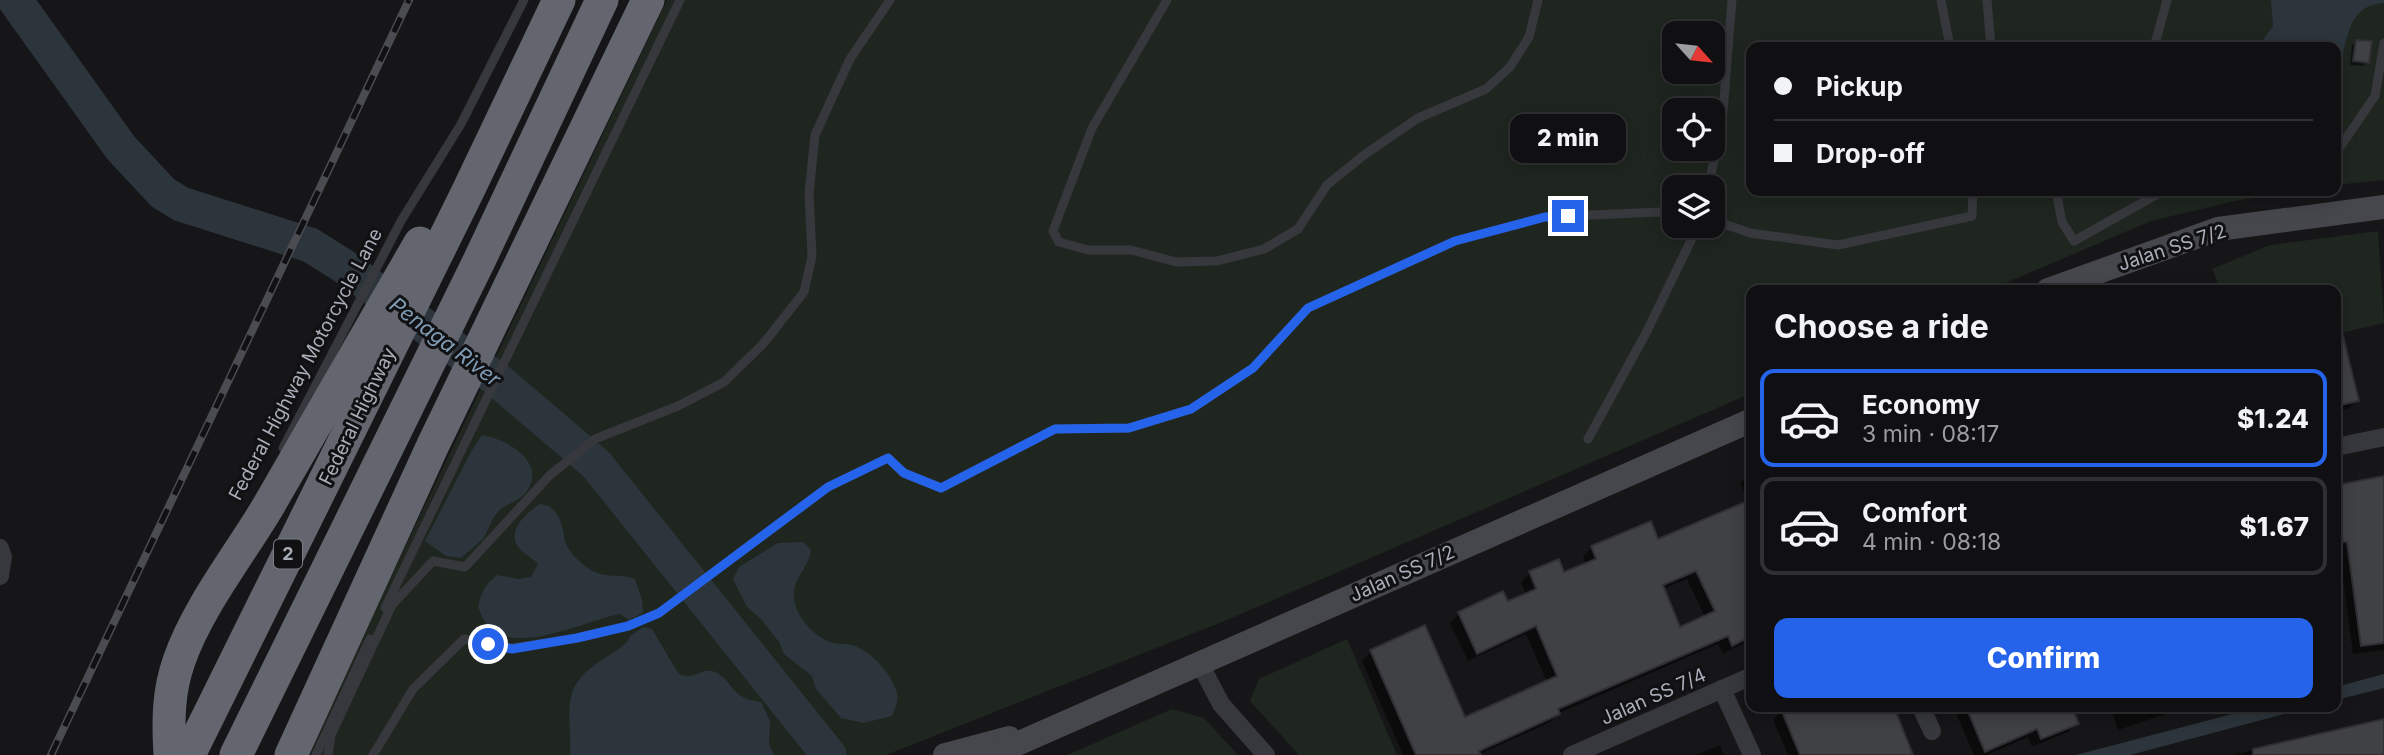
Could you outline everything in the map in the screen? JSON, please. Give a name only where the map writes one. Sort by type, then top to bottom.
[{"type":"highway","name":"Federal Highway","points":[[189,755],[467,193],[559,0]]},
{"type":"highway","name":"2","points":[[236,755],[479,261],[602,0]]},
{"type":"highway","points":[[291,755],[351,620],[648,0]]},
{"type":"highway","points":[[170,755],[168,716],[172,685],[179,659],[196,624],[268,506],[426,231],[467,193]]},
{"type":"street","name":"Jalan SS 7/2","points":[[2062,285],[2218,229],[2384,207]]},
{"type":"street","name":"Jalan SS 7/2","points":[[992,755],[1746,423]]},
{"type":"street","points":[[2341,446],[2384,436]]},
{"type":"street","points":[[0,548],[4,557],[0,576]]},
{"type":"street","points":[[1199,662],[1221,704],[1266,755]]},
{"type":"street","name":"Jalan SS 7/4","points":[[1572,755],[1746,679]]},
{"type":"street","points":[[1722,689],[1752,755]]},
{"type":"street","points":[[1923,712],[1931,731]]},
{"type":"street","name":"Jalan SS 7/2","points":[[945,755],[1053,726]]},
{"type":"street","points":[[1031,755],[1053,726]]},
{"type":"lane","name":"Federal Highway Motorcycle Lane","points":[[279,457],[401,221],[461,124],[524,0]]},
{"type":"lane","points":[[316,755],[486,397],[680,0]]},
{"type":"lane","points":[[328,755],[331,735],[392,605],[433,561],[465,567],[550,475],[595,439],[678,406],[724,382],[763,344],[804,292],[812,256],[809,194],[815,135],[850,59],[890,0]]},
{"type":"lane","points":[[1167,0],[1092,128],[1054,231],[1059,242],[1088,250],[1131,250],[1176,262],[1217,261],[1264,249],[1298,229],[1327,186],[1364,155],[1418,118],[1486,89],[1510,67],[1529,37],[1538,0]]},
{"type":"lane","points":[[1711,175],[1722,124],[1732,0]]},
{"type":"lane","points":[[1941,0],[1949,42]]},
{"type":"lane","points":[[1987,0],[1991,42]]},
{"type":"lane","points":[[2155,42],[2168,0]]},
{"type":"lane","points":[[2341,146],[2375,96],[2384,43]]},
{"type":"lane","points":[[1725,224],[1750,233],[1838,245],[1972,216],[1973,196]]},
{"type":"lane","points":[[2057,196],[2062,222],[2074,241],[2154,196]]},
{"type":"lane","points":[[373,755],[413,689],[464,639],[512,649],[628,626],[659,613],[828,487],[888,458],[904,473],[941,488],[1055,429],[1129,428],[1191,409],[1253,368],[1308,308],[1455,241],[1545,217],[1662,212]]},
{"type":"lane","points":[[1588,439],[1646,332],[1692,238]]},
{"type":"shaded area","points":[[667,0],[2384,0],[2384,180],[2341,184],[2341,42],[1746,42],[1746,196],[2268,196],[2151,221],[2001,285],[1746,285],[1746,396],[1227,620],[886,755],[310,755],[319,726]]},
{"type":"shaded area","points":[[2271,0],[2384,0],[2384,3],[2370,6],[2360,12],[2349,31],[2341,64],[2341,42],[2262,42],[2273,26]]},
{"type":"shaded area","points":[[2378,231],[2384,323],[2341,333],[2341,285],[2219,285],[2212,269],[2270,245]]},
{"type":"shaded area","points":[[482,435],[502,441],[521,454],[532,471],[532,480],[524,495],[497,513],[477,544],[461,558],[446,556],[425,541]]},
{"type":"shaded area","points":[[540,504],[549,506],[557,514],[567,545],[583,564],[602,574],[635,579],[643,613],[629,620],[620,614],[606,617],[538,637],[505,636],[490,628],[478,607],[487,586],[497,575],[519,579],[531,577],[538,564],[520,549],[514,536],[523,518]]},
{"type":"shaded area","points":[[803,542],[811,550],[795,586],[794,599],[798,612],[818,636],[833,643],[850,644],[879,663],[897,693],[897,703],[892,716],[863,723],[841,718],[816,689],[812,676],[784,654],[779,642],[761,619],[747,607],[733,579],[739,567],[778,543]]},
{"type":"shaded area","points":[[643,627],[652,629],[678,673],[688,676],[706,671],[715,672],[743,697],[761,702],[770,721],[769,744],[774,755],[570,755],[569,708],[577,682]]},
{"type":"shaded area","points":[[1347,639],[1397,755],[1299,755],[1250,701],[1259,679]]},
{"type":"shaded area","points":[[2384,674],[2384,688],[2341,699],[2341,686]]},
{"type":"shaded area","points":[[1172,709],[1204,718],[1238,755],[1067,755]]},
{"type":"shaded area","points":[[2240,712],[2292,712],[2130,755],[2076,755]]},
{"type":"building","points":[[2356,40],[2372,41],[2369,63],[2353,61]]},
{"type":"building","points":[[2341,332],[2342,332],[2359,401],[2341,405]]},
{"type":"building","points":[[2384,476],[2384,643],[2361,646],[2347,542],[2343,542],[2341,531],[2341,484]]},
{"type":"building","points":[[1746,502],[1746,639],[1732,646],[1728,636],[1558,709],[1560,714],[1479,751],[1481,755],[1416,755],[1370,650],[1425,625],[1465,717],[1557,676],[1536,626],[1477,654],[1458,612],[1503,591],[1508,601],[1536,589],[1529,571],[1559,559],[1564,572],[1596,559],[1591,546],[1651,521],[1658,539]],"holes":[[[1696,571],[1715,611],[1680,627],[1663,585]]]},
{"type":"building","points":[[1782,712],[1896,712],[1913,755],[1800,755]]},
{"type":"building","points":[[1968,712],[2074,712],[2079,724],[2041,739],[2037,729],[1985,752]]},
{"type":"building","points":[[2384,719],[2384,755],[2253,755],[2253,749]]},
{"type":"waterway","name":"Penaga River","points":[[15,0],[121,148],[163,193],[181,204],[310,245],[342,265],[495,378],[596,464],[829,755]]},
{"type":"railway","points":[[51,755],[409,0]]},
{"type":"route","points":[[488,644],[512,649],[577,638],[628,626],[659,613],[828,487],[888,458],[904,473],[941,488],[1055,429],[1129,428],[1191,409],[1253,368],[1308,308],[1455,241],[1545,217],[1568,216]]}]
